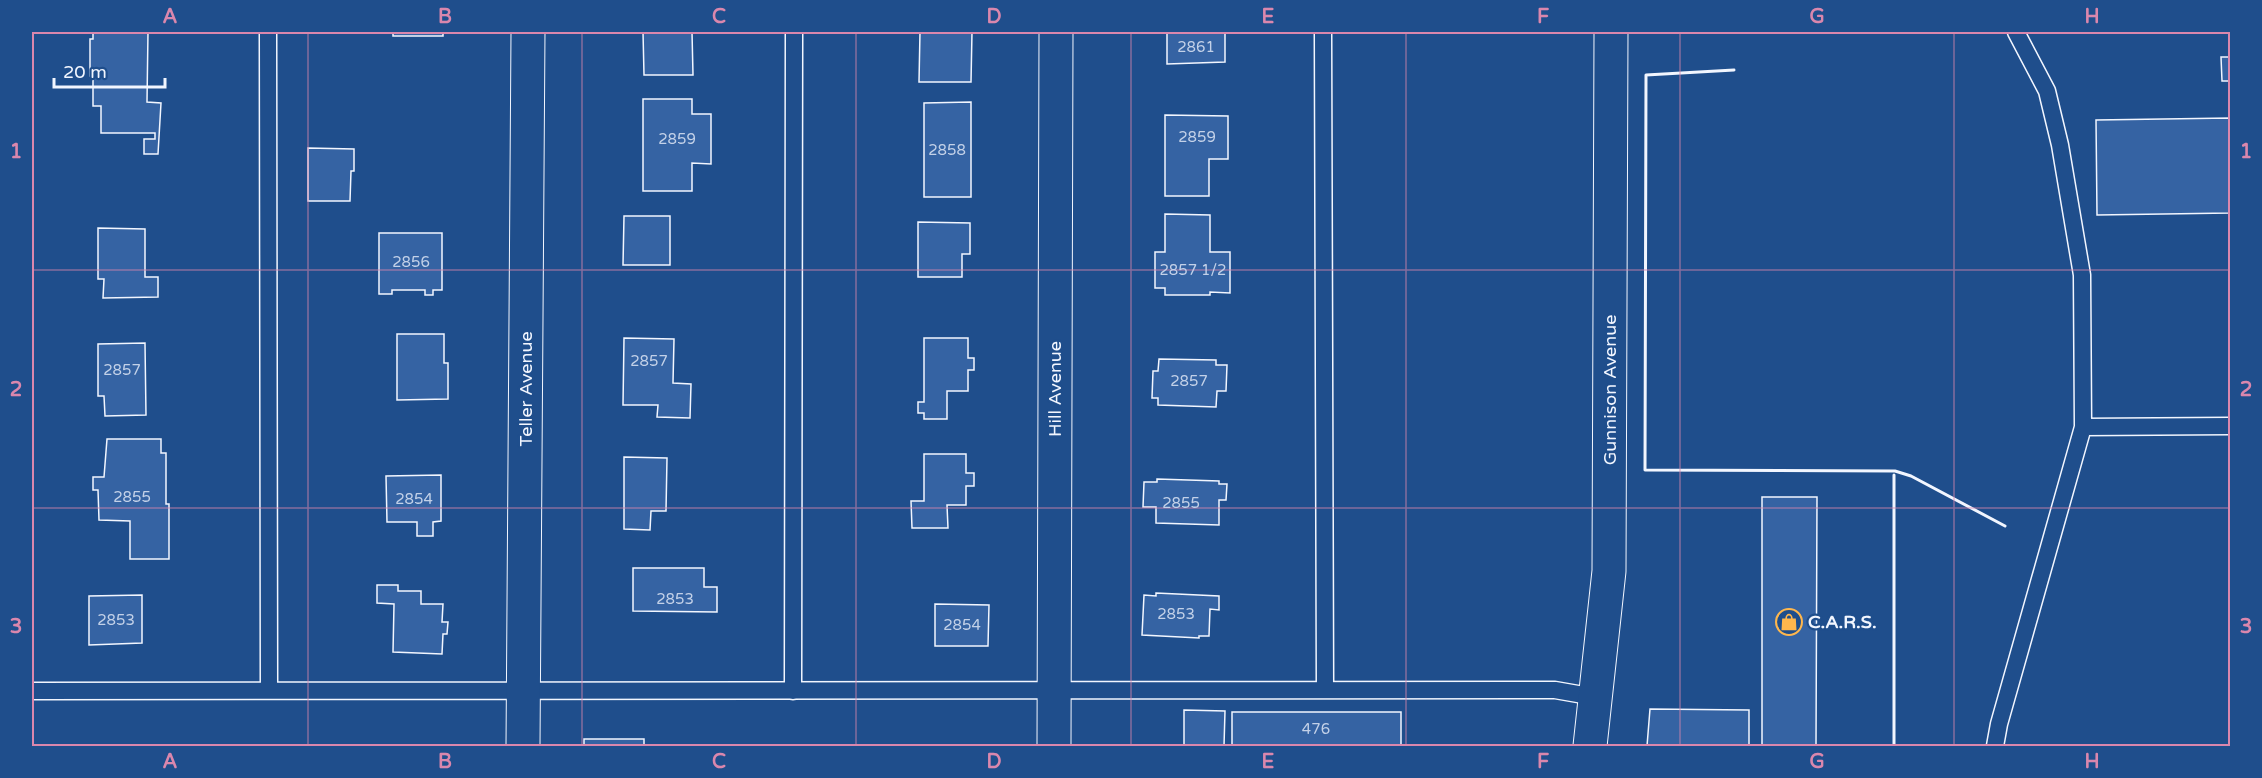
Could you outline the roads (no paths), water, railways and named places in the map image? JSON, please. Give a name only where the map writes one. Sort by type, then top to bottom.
[{"type":"street","name":"Teller Avenue","points":[[523,747],[528,32]]},
{"type":"street","name":"Hill Avenue","points":[[1054,747],[1056,32]]},
{"type":"street","name":"Gunnison Avenue","points":[[1590,747],[1609,571],[1617,32]]},
{"type":"lane","points":[[268,32],[269,690]]},
{"type":"lane","points":[[793,691],[795,32]]},
{"type":"lane","points":[[1323,32],[1325,690]]},
{"type":"lane","points":[[1995,747],[1999,724],[2083,427],[2082,275],[2060,145],[2047,91],[2016,32]]},
{"type":"lane","points":[[2083,427],[2230,426]]},
{"type":"lane","points":[[32,691],[1556,690],[1595,697]]},
{"type":"place","name":"C.A.R.S.","points":[[1789,622]]}]
